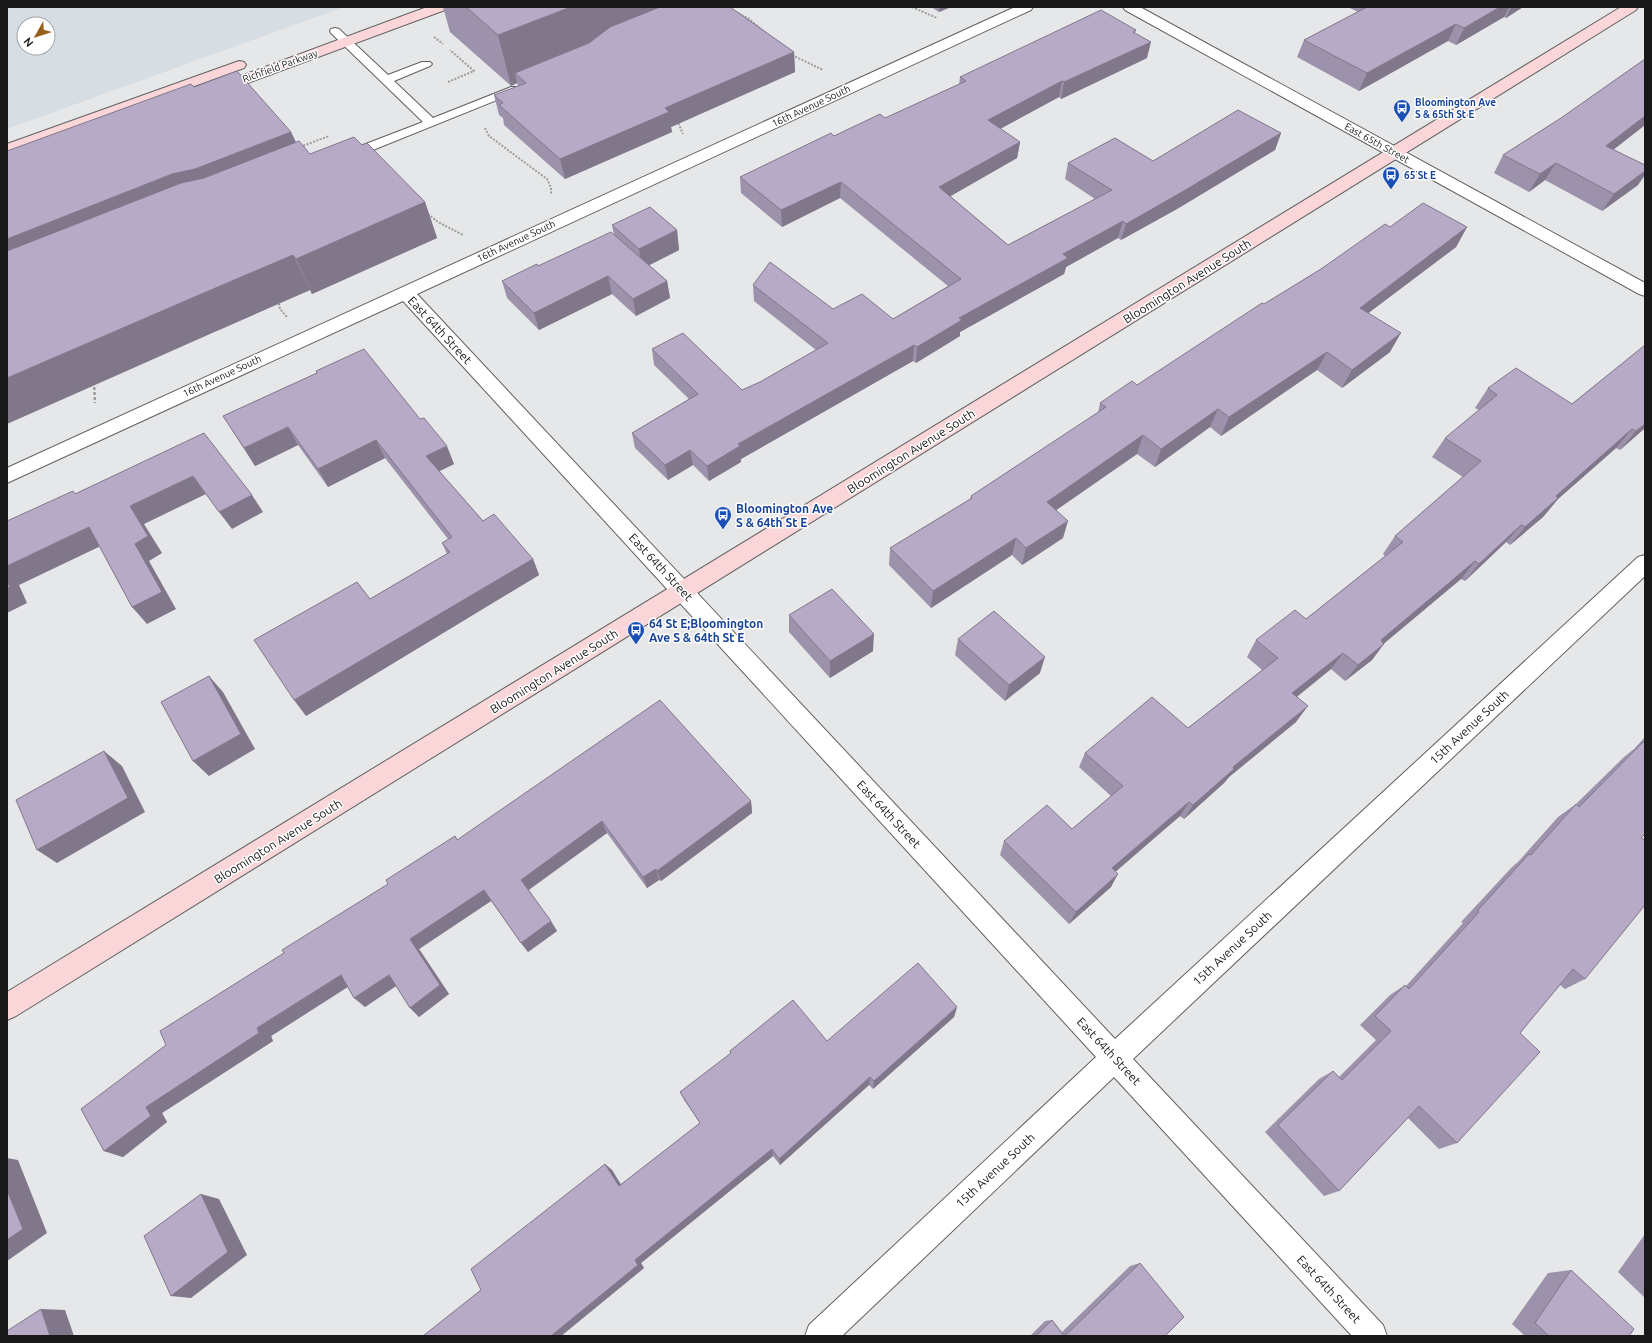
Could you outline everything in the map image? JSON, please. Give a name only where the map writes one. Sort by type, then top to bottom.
[{"type":"street","name":"Richfield Parkway","points":[[320,36],[400,7]]},
{"type":"street","name":"Richfield Parkway","points":[[206,93],[440,7]]},
{"type":"street","name":"16th Avenue South","points":[[7,476],[1026,7]]},
{"type":"street","name":"East 65th Street","points":[[1130,7],[1645,290]]},
{"type":"street","name":"Bloomington Avenue South","points":[[7,1007],[1631,7]]},
{"type":"street","name":"Richfield Parkway","points":[[7,149],[254,60]]},
{"type":"street","name":"East 64th Street","points":[[405,292],[1372,1336]]},
{"type":"street","name":"15th Avenue South","points":[[820,1336],[1115,1057],[1645,563]]},
{"type":"lane","points":[[335,31],[431,123]]},
{"type":"lane","points":[[386,80],[426,64]]},
{"type":"lane","points":[[341,159],[523,86]]},
{"type":"path","points":[[726,7],[743,14],[755,22],[771,38]]},
{"type":"path","points":[[912,7],[942,20]]},
{"type":"path","points":[[429,37],[433,36],[474,71],[452,80]]},
{"type":"path","points":[[791,54],[824,71]]},
{"type":"path","points":[[674,117],[678,122],[684,138]]},
{"type":"path","points":[[482,124],[489,136],[547,179],[551,188],[552,198]]},
{"type":"path","points":[[298,148],[335,134]]},
{"type":"path","points":[[426,211],[438,222],[467,236]]},
{"type":"path","points":[[277,298],[280,309],[287,317]]},
{"type":"path","points":[[94,377],[95,403]]},
{"type":"shaded area","points":[[7,7],[344,7],[7,129]]},
{"type":"building","points":[[466,7],[571,7],[498,35]]},
{"type":"building","points":[[660,7],[730,7],[794,52],[665,108],[669,112],[560,159],[499,105],[503,103],[494,95],[526,83],[515,73],[589,43],[610,27]]},
{"type":"building","points":[[1367,7],[1500,7],[1464,28],[1456,24],[1367,73],[1304,40]]},
{"type":"building","points":[[1101,10],[1136,30],[1133,32],[1151,42],[1064,82],[1062,81],[988,120],[1020,142],[939,187],[1008,245],[1112,190],[1068,163],[1115,138],[1153,161],[1238,110],[1281,133],[1126,224],[1123,221],[1063,254],[1068,258],[959,318],[962,320],[917,347],[914,345],[738,444],[740,446],[707,466],[690,450],[665,465],[632,433],[698,394],[652,349],[683,333],[742,390],[760,382],[828,343],[753,285],[770,262],[833,309],[862,294],[893,319],[961,279],[841,182],[781,210],[740,177],[831,133],[834,136],[880,114],[885,118],[966,81],[960,77]]},
{"type":"building","points":[[1645,59],[1645,116],[1606,146],[1645,165],[1645,171],[1614,194],[1556,163],[1540,174],[1503,155],[1561,118]]},
{"type":"building","points":[[237,71],[291,132],[195,169],[172,174],[7,239],[7,151],[191,84],[194,87]]},
{"type":"building","points":[[354,137],[362,145],[367,143],[425,202],[296,259],[293,255],[7,378],[7,251],[181,183],[204,178],[299,141],[310,154]]},
{"type":"building","points":[[1423,203],[1467,227],[1360,308],[1401,333],[1352,370],[1327,352],[1229,417],[1218,409],[1161,449],[1143,435],[1047,502],[1068,521],[1026,548],[1016,538],[933,591],[890,548],[972,498],[971,496],[1106,407],[1100,403],[1132,381],[1137,385],[1262,303],[1264,304],[1321,269],[1385,224],[1390,227]]},
{"type":"building","points":[[650,207],[677,230],[639,249],[612,225]]},
{"type":"building","points":[[611,232],[667,281],[633,299],[608,276],[534,313],[502,281],[537,264],[538,266]]},
{"type":"building","points":[[1645,345],[1645,424],[1636,431],[1632,429],[1556,496],[1558,498],[1525,527],[1521,525],[1479,564],[1475,561],[1381,640],[1384,644],[1358,665],[1343,653],[1292,693],[1308,706],[1233,767],[1234,769],[1193,805],[1189,802],[1112,868],[1118,874],[1076,912],[1004,841],[1047,805],[1072,829],[1123,786],[1085,753],[1152,697],[1188,728],[1278,658],[1256,640],[1295,610],[1306,619],[1403,542],[1395,536],[1481,461],[1445,438],[1497,395],[1488,388],[1516,368],[1572,404]]},
{"type":"building","points":[[364,349],[420,419],[424,418],[447,446],[426,456],[483,521],[494,514],[533,559],[294,700],[254,640],[357,582],[370,599],[450,552],[442,543],[452,537],[376,440],[318,469],[288,427],[244,448],[223,416],[317,373],[316,371]]},
{"type":"building","points":[[204,433],[252,495],[219,512],[193,476],[130,506],[148,536],[135,544],[162,592],[132,607],[89,527],[7,566],[7,521],[73,491],[75,494]]},
{"type":"building","points":[[7,581],[10,587],[7,588]]},
{"type":"building","points":[[832,589],[874,634],[830,661],[789,615]]},
{"type":"building","points":[[994,611],[1045,657],[1009,685],[958,639]]},
{"type":"building","points":[[209,676],[241,734],[193,761],[161,702]]},
{"type":"building","points":[[660,700],[751,801],[657,871],[656,869],[643,877],[602,821],[521,880],[551,921],[521,943],[484,890],[410,939],[440,985],[410,1008],[389,975],[354,998],[341,975],[257,1028],[259,1033],[146,1107],[151,1116],[104,1151],[81,1109],[166,1045],[160,1031],[284,953],[282,950],[388,884],[386,880],[455,836],[457,840]]},
{"type":"building","points":[[1643,742],[1645,744],[1645,834],[1641,838],[1645,840],[1645,905],[1585,979],[1573,969],[1520,1033],[1540,1052],[1457,1143],[1419,1106],[1339,1191],[1278,1125],[1333,1071],[1342,1080],[1391,1031],[1375,1016],[1405,985],[1409,989],[1479,912],[1478,910],[1529,854],[1531,855],[1576,804],[1579,807]]},
{"type":"building","points":[[104,751],[128,798],[37,850],[16,800]]},
{"type":"building","points":[[918,963],[957,1007],[874,1081],[870,1077],[779,1159],[772,1149],[635,1260],[638,1265],[551,1336],[423,1336],[481,1290],[471,1269],[605,1164],[619,1186],[700,1123],[680,1092],[731,1053],[730,1051],[793,1000],[827,1041]]},
{"type":"building","points":[[7,1190],[23,1229],[7,1240]]},
{"type":"building","points":[[201,1194],[228,1252],[171,1296],[144,1236]]},
{"type":"building","points":[[1140,1263],[1184,1317],[1165,1336],[1065,1336]]},
{"type":"building","points":[[1571,1270],[1634,1329],[1629,1336],[1549,1336],[1535,1323]]},
{"type":"building","points":[[41,1309],[50,1336],[7,1336],[7,1331]]},
{"type":"building","points":[[1052,1320],[1064,1336],[1036,1336]]},
{"type":"place","name":"Bloomington Ave S & 65th St E","points":[[1402,123]]},
{"type":"place","name":"65 St E","points":[[1391,190]]},
{"type":"place","name":"Bloomington Ave S & 64th St E","points":[[723,530]]},
{"type":"place","name":"64 St E;Bloomington Ave S & 64th St E","points":[[636,645]]}]
